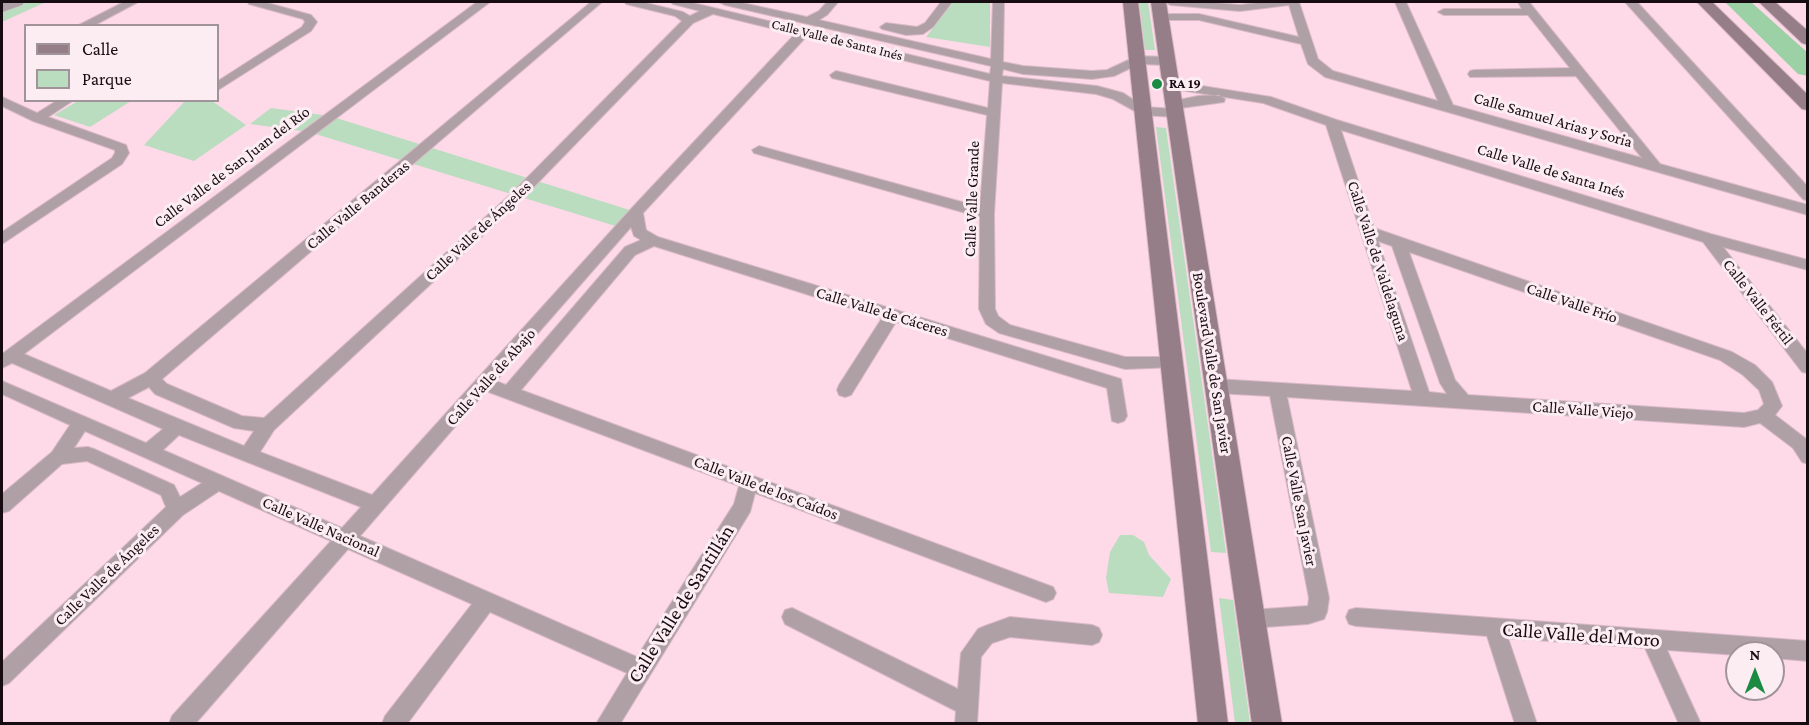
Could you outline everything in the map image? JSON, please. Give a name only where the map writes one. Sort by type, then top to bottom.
[{"type":"main road","points":[[1130,2],[1213,723]]},
{"type":"main road","points":[[1704,2],[1808,105]]},
{"type":"main road","points":[[1766,2],[1808,40]]},
{"type":"main road","name":"Boulevard Valle de San Javier","points":[[1163,7],[1167,61],[1267,723]]},
{"type":"street","points":[[2,8],[17,2]]},
{"type":"street","points":[[87,24],[132,2]]},
{"type":"street","points":[[219,85],[307,29],[311,22],[307,17],[253,2]]},
{"type":"street","name":"Calle Valle de San Juan del Río","points":[[6,359],[484,2]]},
{"type":"street","name":"Calle Valle Banderas","points":[[112,399],[151,378],[597,2]]},
{"type":"street","points":[[630,2],[679,14],[689,21]]},
{"type":"street","name":"Calle Valle de Santa Inés","points":[[677,2],[807,26]]},
{"type":"street","name":"Calle Valle de Santa Inés","points":[[725,2],[807,26],[997,72],[1096,86],[1142,111],[1173,101],[1246,95],[1708,238],[1808,265]]},
{"type":"street","name":"Calle Valle de Abajo","points":[[180,723],[485,384],[636,212],[807,26],[833,2]]},
{"type":"street","points":[[823,13],[906,31],[919,31],[929,25],[946,2]]},
{"type":"street","name":"Calle Valle Grande","points":[[999,2],[997,72],[987,214],[987,309],[992,320],[1005,329],[1125,363],[1171,363]]},
{"type":"street","points":[[1163,7],[1240,8],[1287,2]]},
{"type":"street","name":"Calle Samuel Arias y Soria","points":[[1294,2],[1312,61],[1329,74],[1808,210]]},
{"type":"street","points":[[1401,2],[1447,107]]},
{"type":"street","points":[[1631,2],[1808,196]]},
{"type":"street","points":[[1163,7],[1306,42]]},
{"type":"street","points":[[1444,12],[1527,7],[1655,166]]},
{"type":"street","name":"Calle Valle de Ángeles","points":[[248,455],[268,425],[517,196],[689,21],[712,10]]},
{"type":"street","name":"Calle Valle de Santa Inés","points":[[997,72],[1110,73],[1137,60],[1167,61]]},
{"type":"street","points":[[1474,74],[1580,72]]},
{"type":"street","points":[[836,75],[994,113]]},
{"type":"street","name":"Calle Valle de Santa Inés","points":[[1173,101],[1212,99],[1285,108]]},
{"type":"street","points":[[2,101],[38,118],[121,148],[122,153],[117,161],[2,238]]},
{"type":"street","points":[[38,118],[65,102]]},
{"type":"street","name":"Calle Valle de Valdelaguna","points":[[1332,123],[1422,399]]},
{"type":"street","points":[[759,150],[987,214]]},
{"type":"street","points":[[636,212],[639,232],[653,241]]},
{"type":"street","name":"Calle Valle Frío","points":[[1369,232],[1726,356],[1749,370],[1767,387],[1773,406],[1763,416]]},
{"type":"street","name":"Calle Valle Fértil","points":[[1708,238],[1808,367]]},
{"type":"street","name":"Calle Valle de Abajo","points":[[509,393],[630,251],[653,241]]},
{"type":"street","name":"Calle Valle de Cáceres","points":[[653,241],[1115,384],[1118,416]]},
{"type":"street","name":"Calle Valle de Valdelaguna","points":[[1399,243],[1448,382],[1464,402]]},
{"type":"street","points":[[845,390],[892,315]]},
{"type":"street","points":[[6,359],[377,505]]},
{"type":"street","points":[[151,378],[161,389],[240,423],[268,425]]},
{"type":"street","name":"Calle Valle de los Caídos","points":[[485,384],[1046,593]]},
{"type":"street","name":"Calle Valle Viejo","points":[[1216,386],[1744,420],[1763,416]]},
{"type":"street","name":"Calle Valle Nacional","points":[[2,387],[641,669]]},
{"type":"street","name":"Calle Valle San Javier","points":[[1251,619],[1308,615],[1317,612],[1319,598],[1277,390]]},
{"type":"street","points":[[1763,416],[1799,443],[1808,457]]},
{"type":"street","points":[[2,505],[58,457],[82,421]]},
{"type":"street","points":[[149,452],[177,427]]},
{"type":"street","points":[[58,457],[88,454],[168,490],[176,510]]},
{"type":"street","name":"Calle Valle de Ángeles","points":[[2,676],[176,510],[219,482]]},
{"type":"street","name":"Calle Valle de Santillán","points":[[607,723],[743,506],[749,482]]},
{"type":"street","points":[[393,723],[487,600]]},
{"type":"street","points":[[792,617],[967,714],[971,653],[985,636],[1010,627],[1092,635]]},
{"type":"street","name":"Calle Valle del Moro","points":[[1356,617],[1808,651]]},
{"type":"street","points":[[1496,629],[1526,723]]},
{"type":"street","points":[[1651,639],[1690,723]]},
{"type":"green space","points":[[23,2],[46,2],[2,22],[2,10]]},
{"type":"green space","points":[[953,2],[990,2],[990,47],[926,37]]},
{"type":"green space","points":[[1139,2],[1148,2],[1155,50],[1145,50]]},
{"type":"green space","points":[[76,102],[129,102],[90,127],[54,115]]},
{"type":"green space","points":[[184,102],[213,102],[246,125],[194,161],[144,145]]},
{"type":"green space","points":[[271,108],[330,116],[636,212],[622,228],[309,132],[250,124]]},
{"type":"green space","points":[[1156,127],[1166,128],[1226,553],[1211,552]]},
{"type":"green space","points":[[1120,535],[1133,535],[1144,542],[1149,555],[1171,579],[1163,597],[1109,593],[1106,578],[1110,552]]},
{"type":"green space","points":[[1219,598],[1233,600],[1250,723],[1235,723]]},
{"type":"waterway","points":[[1737,2],[1808,68]]},
{"type":"place","name":"RA 19","points":[[1157,84]]}]
